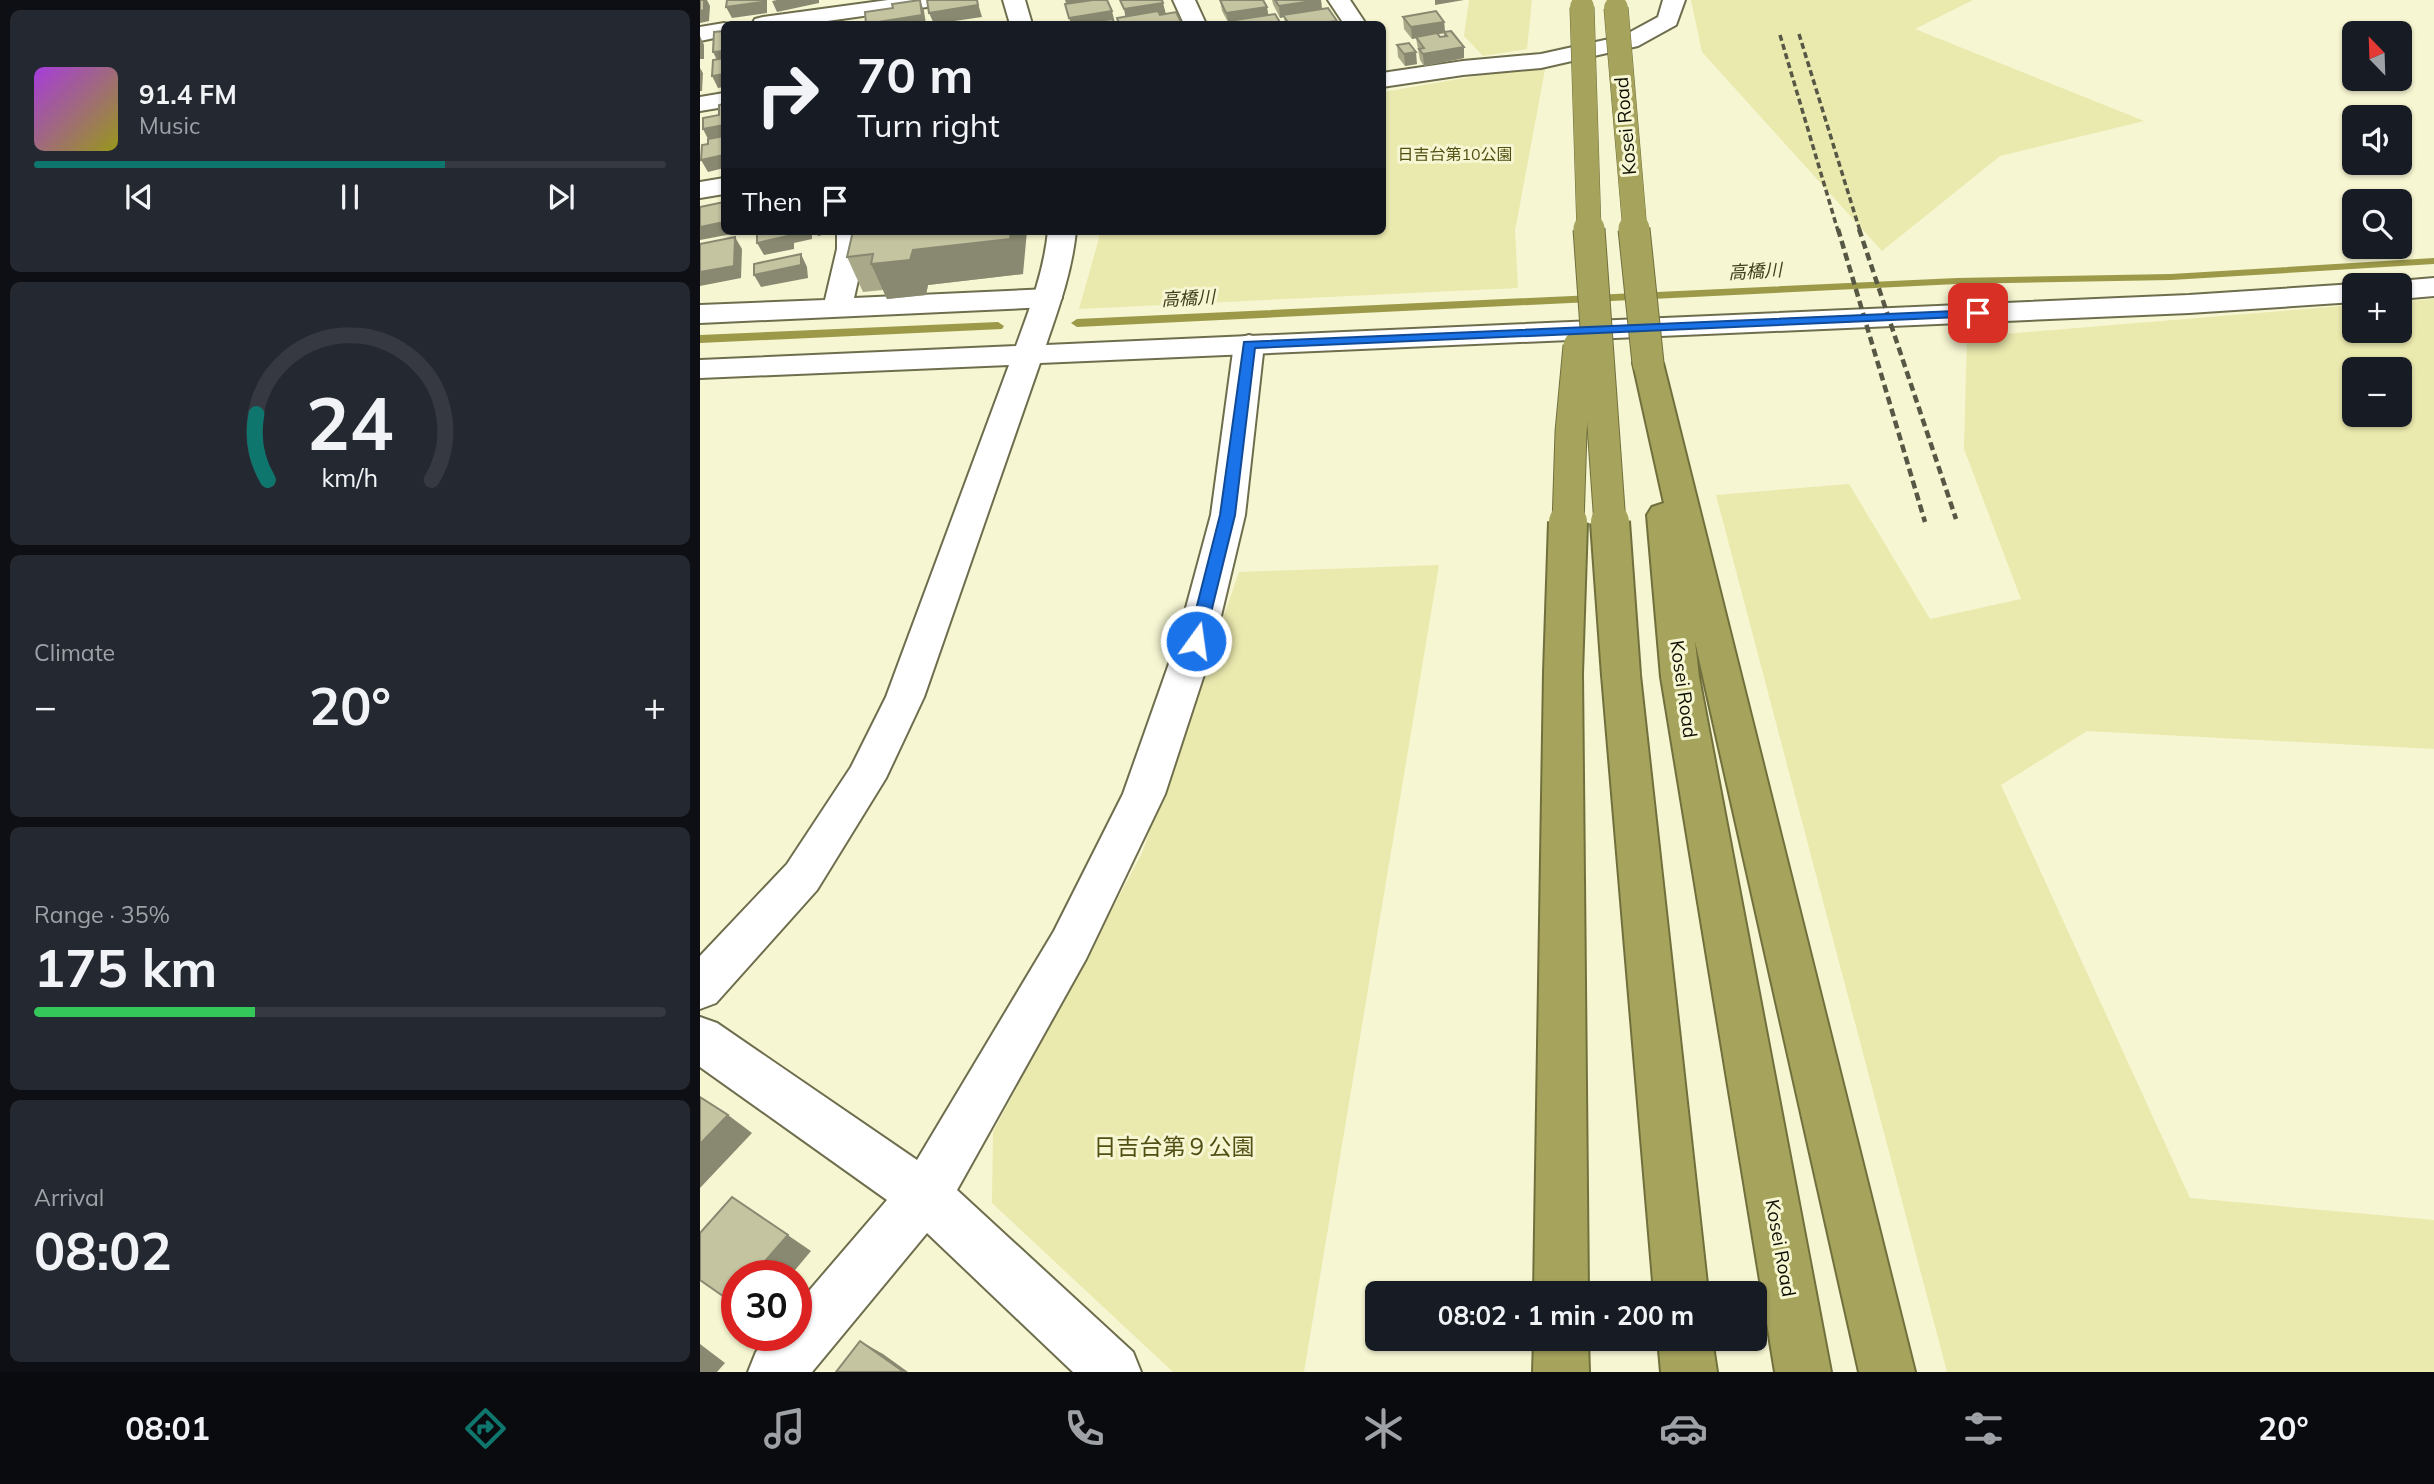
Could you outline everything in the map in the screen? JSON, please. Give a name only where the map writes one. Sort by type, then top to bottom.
[{"type":"highway","name":"Kosei Road","points":[[1582,4],[1589,236],[1621,675],[1680,1281]]},
{"type":"highway","name":"Kosei Road","points":[[1616,4],[1627,155],[1648,363],[1702,678],[1803,1372]]},
{"type":"highway","points":[[1561,1281],[1563,673],[1571,432],[1589,236]]},
{"type":"highway","points":[[1702,678],[1887,1372]]},
{"type":"highway","points":[[1561,1351],[1561,1372]]},
{"type":"highway","points":[[1686,1351],[1689,1372]]},
{"type":"street","points":[[784,21],[934,0]]},
{"type":"street","points":[[1014,0],[1020,21]]},
{"type":"street","points":[[1184,0],[1194,21]]},
{"type":"street","points":[[1339,0],[1353,21]]},
{"type":"street","points":[[1386,76],[1541,61],[1630,41],[1668,20],[1674,0]]},
{"type":"street","points":[[700,33],[721,30]]},
{"type":"street","points":[[700,104],[721,100]]},
{"type":"street","points":[[700,190],[721,186]]},
{"type":"street","points":[[837,309],[851,249],[851,235]]},
{"type":"street","points":[[700,988],[802,877],[866,778],[905,697],[1048,298],[1062,235]]},
{"type":"street","points":[[2412,289],[2434,287]]},
{"type":"street","points":[[700,369],[2189,304],[2342,294]]},
{"type":"street","points":[[700,314],[1048,298]]},
{"type":"street","points":[[776,1372],[925,1196],[1070,945],[1144,794],[1196,641],[1227,515],[1249,344]]},
{"type":"street","points":[[700,1039],[925,1196],[1113,1372]]},
{"type":"green space","points":[[1469,0],[1532,0],[1527,49],[1483,56],[1464,36]]},
{"type":"green space","points":[[1691,0],[1973,0],[1915,29],[2144,121],[2000,156],[1882,251],[1702,52]]},
{"type":"green space","name":"日吉台第10公園","points":[[1546,64],[1515,231],[1518,288],[1079,309],[1099,235],[1386,235],[1386,91]]},
{"type":"green space","points":[[2434,299],[2434,749],[2087,731],[2001,785],[2190,1198],[2434,1220],[2434,1372],[1947,1372],[1716,495],[1849,484],[1930,619],[2021,599],[1964,449],[1967,337],[2342,306],[2342,343],[2412,343],[2412,301]]},
{"type":"green space","name":"日吉台第９公園","points":[[1439,565],[1304,1372],[1173,1372],[992,1203],[993,1132],[1142,853],[1239,572]]},
{"type":"building","points":[[700,0],[704,0],[704,10],[700,11]]},
{"type":"building","points":[[727,0],[762,0],[762,2],[726,7]]},
{"type":"building","points":[[920,0],[922,15],[866,21],[865,12],[893,8],[892,4]]},
{"type":"building","points":[[927,0],[977,0],[978,5],[929,13]]},
{"type":"building","points":[[1107,0],[1112,11],[1069,18],[1065,4]]},
{"type":"building","points":[[1120,0],[1162,0],[1163,3],[1124,9]]},
{"type":"building","points":[[1220,0],[1263,0],[1267,7],[1226,13]]},
{"type":"building","points":[[1275,0],[1319,0],[1279,6]]},
{"type":"building","points":[[1328,8],[1337,21],[1287,21],[1283,15]]},
{"type":"building","points":[[1158,11],[1160,15],[1176,12],[1180,21],[1118,21],[1117,18]]},
{"type":"building","points":[[1436,11],[1444,22],[1411,27],[1403,17]]},
{"type":"building","points":[[1275,14],[1279,21],[1236,21]]},
{"type":"building","points":[[721,31],[721,51],[713,52],[714,32]]},
{"type":"building","points":[[1451,31],[1464,47],[1423,54],[1419,49],[1424,48],[1416,37],[1437,33],[1440,37],[1447,36],[1444,32]]},
{"type":"building","points":[[1409,43],[1416,52],[1404,54],[1397,45]]},
{"type":"building","points":[[721,59],[721,74],[712,76],[713,60]]},
{"type":"building","points":[[719,105],[721,126],[703,129],[703,118],[719,115]]},
{"type":"building","points":[[721,137],[721,156],[701,160],[702,145],[708,144],[708,139]]},
{"type":"building","points":[[721,203],[721,223],[700,227],[700,207]]},
{"type":"building","points":[[757,235],[788,235],[788,236],[757,243]]},
{"type":"building","points":[[852,235],[1010,235],[1010,239],[913,250],[910,260],[871,264],[873,254],[847,257]]},
{"type":"building","points":[[735,237],[734,266],[700,272],[700,244]]},
{"type":"building","points":[[801,254],[801,265],[754,275],[754,264]]},
{"type":"building","points":[[700,1097],[728,1115],[700,1144]]},
{"type":"building","points":[[732,1197],[788,1235],[766,1260],[721,1260],[721,1295],[700,1280],[700,1233]]},
{"type":"building","points":[[860,1341],[904,1372],[836,1372]]},
{"type":"waterway","name":"高橋川","points":[[1077,323],[1957,281],[2171,277],[2434,261]]},
{"type":"waterway","name":"高橋川","points":[[700,339],[998,326]]},
{"type":"railway","points":[[1799,34],[1860,231]]},
{"type":"railway","points":[[1780,35],[1838,231]]},
{"type":"railway","points":[[1838,229],[1925,522]]},
{"type":"railway","points":[[1859,229],[1956,519]]},
{"type":"route","points":[[1196,641],[1227,515],[1241,423],[1249,344],[1978,313]]}]
